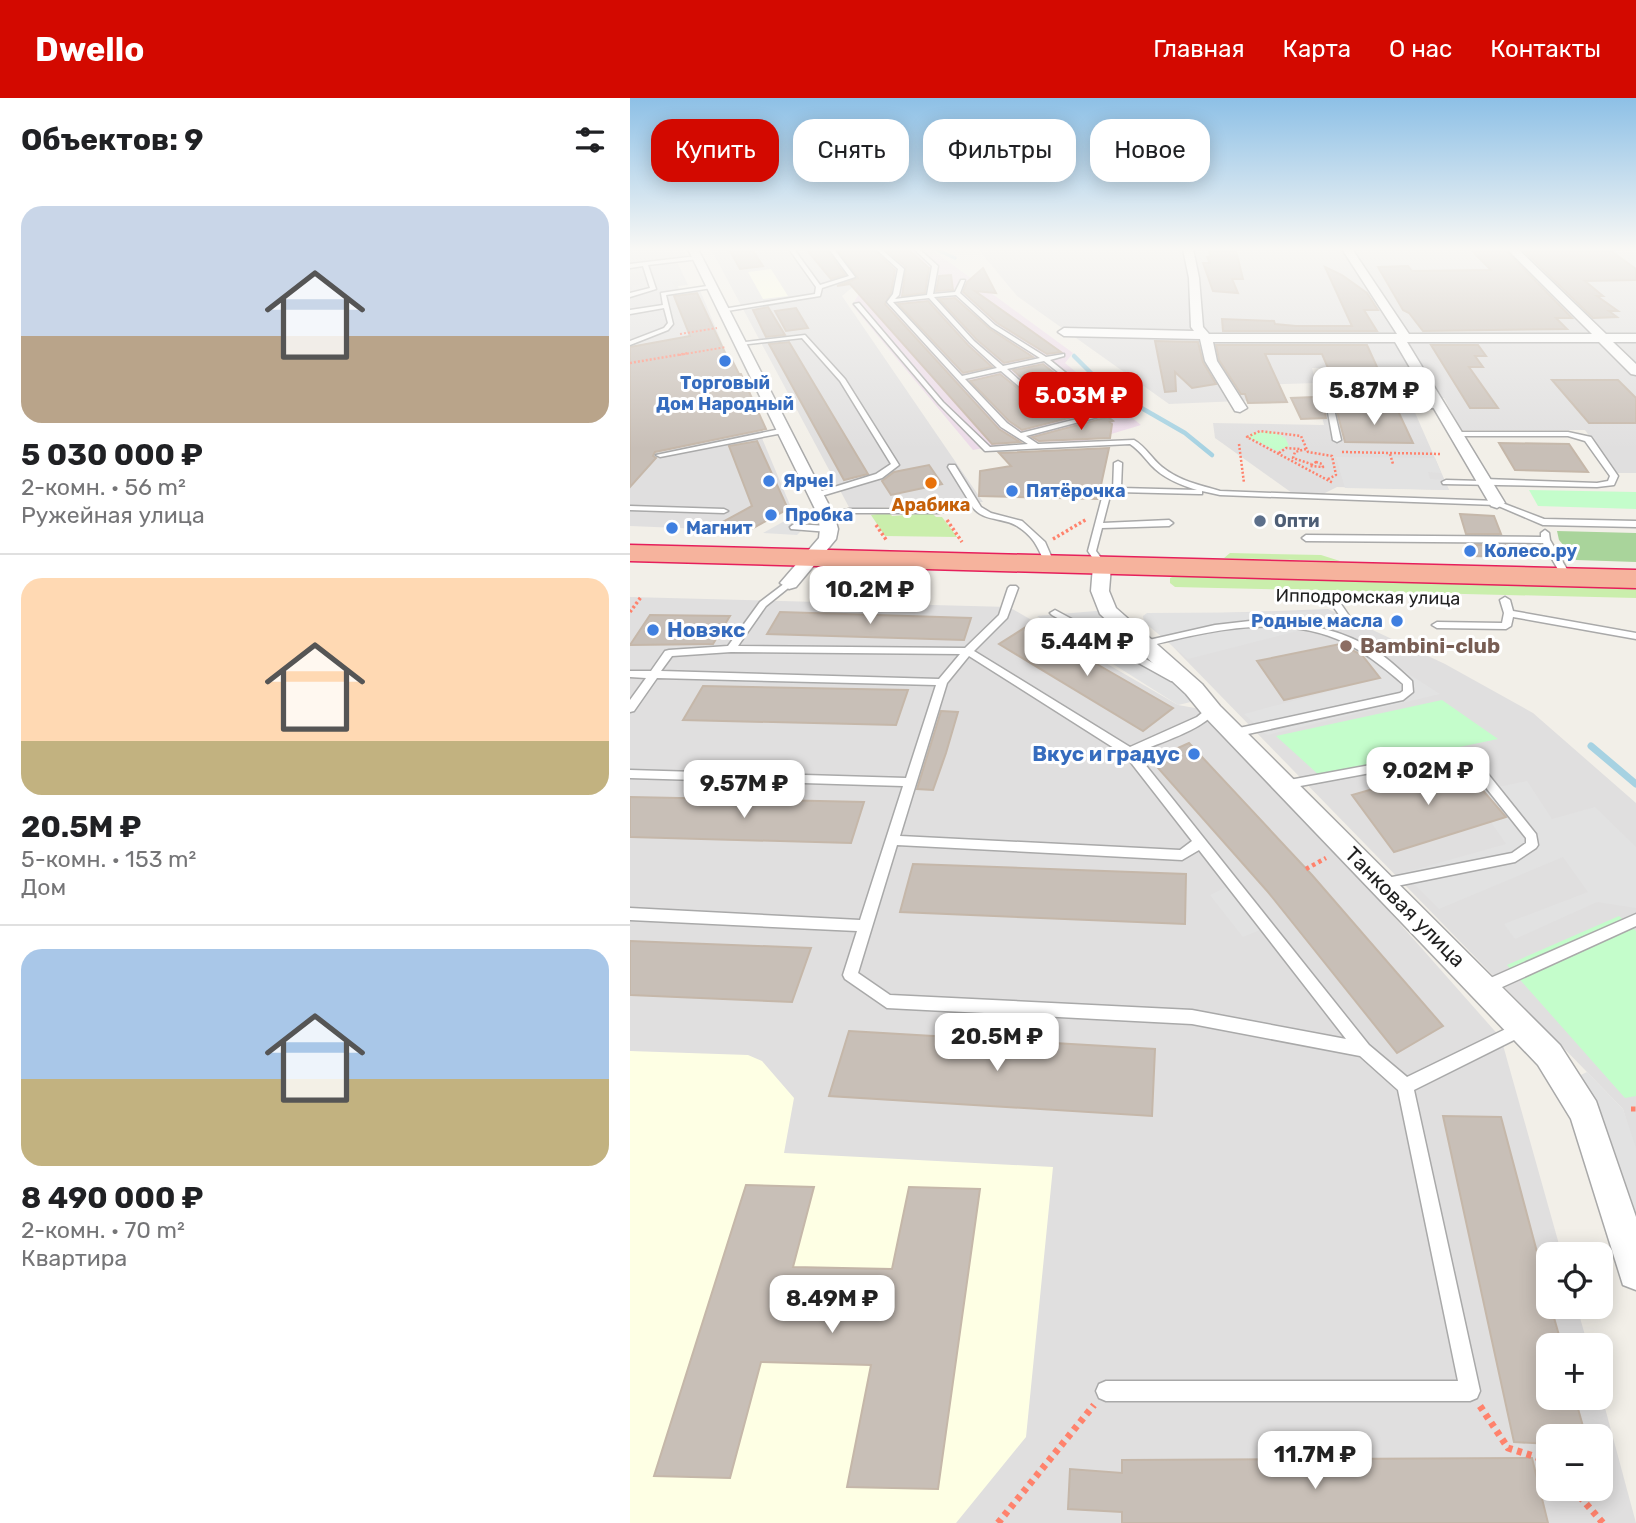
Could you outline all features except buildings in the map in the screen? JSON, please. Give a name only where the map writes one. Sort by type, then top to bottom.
[{"type":"highway","points":[[630,553],[1050,565],[1101,578]]},
{"type":"highway","points":[[756,582],[778,569],[779,562],[773,556]]},
{"type":"highway","points":[[847,585],[843,571],[862,558]]},
{"type":"highway","points":[[636,588],[756,582],[1013,588],[1101,578]]},
{"type":"highway","name":"Ипподромская улица","points":[[1101,578],[1636,579]]},
{"type":"highway","name":"Ипподромская улица","points":[[1161,580],[1331,596],[1507,607],[1636,603]]},
{"type":"street","points":[[725,316],[735,344],[785,430],[818,495],[828,522],[827,539],[789,583]]},
{"type":"street","points":[[1196,316],[1197,327],[1204,336],[1211,361],[1240,408]]},
{"type":"street","points":[[1388,316],[1497,503]]},
{"type":"street","points":[[1578,316],[1636,370]]},
{"type":"street","points":[[1064,331],[1204,336],[1636,338]]},
{"type":"street","name":"Танковая улица","points":[[1101,578],[1107,610],[1194,689],[1212,711],[1549,1055],[1585,1112],[1636,1272]]},
{"type":"lane","points":[[630,343],[666,329],[671,323],[669,316]]},
{"type":"lane","points":[[867,316],[941,403],[988,449],[1131,442],[1143,449],[1156,466],[1184,484],[1220,493]]},
{"type":"lane","points":[[902,316],[1004,425],[1036,446]]},
{"type":"lane","points":[[950,316],[1050,411]]},
{"type":"lane","points":[[982,316],[993,326],[1044,358],[1094,398]]},
{"type":"lane","points":[[735,344],[803,336],[817,348],[848,387],[895,465],[879,475],[818,495]]},
{"type":"lane","points":[[961,379],[1062,355]]},
{"type":"lane","points":[[1337,440],[1330,407],[1440,407]]},
{"type":"lane","points":[[1022,435],[1109,413]]},
{"type":"lane","points":[[660,455],[785,430]]},
{"type":"lane","points":[[1447,482],[1597,485],[1611,483],[1614,476],[1588,439],[1582,436],[1457,434]]},
{"type":"lane","points":[[1118,463],[1117,490],[1130,492],[1497,503],[1543,522],[1636,524]]},
{"type":"lane","points":[[952,467],[972,503],[988,514],[1019,523],[1042,544],[1050,565]]},
{"type":"lane","points":[[1354,489],[1356,499]]},
{"type":"lane","points":[[1101,578],[1092,551],[1106,496]]},
{"type":"lane","points":[[794,527],[828,522],[849,511],[938,511],[972,503]]},
{"type":"lane","points":[[630,508],[724,511]]},
{"type":"lane","points":[[1543,522],[1546,540],[1567,578]]},
{"type":"lane","points":[[1098,526],[1169,523]]},
{"type":"lane","points":[[1306,537],[1546,540]]},
{"type":"lane","points":[[731,649],[763,604],[789,583]]},
{"type":"lane","points":[[1013,588],[1004,616],[942,682],[850,975],[887,1001],[1192,1017],[1364,1050]]},
{"type":"lane","points":[[1331,596],[1349,623],[1360,623]]},
{"type":"lane","points":[[1437,625],[1506,626],[1507,607],[1636,636]]},
{"type":"lane","points":[[1055,613],[1194,689]]},
{"type":"lane","points":[[1144,644],[1211,627],[1276,622],[1300,624],[1361,645],[1408,682],[1408,692],[1404,696],[1234,733]]},
{"type":"lane","points":[[630,708],[669,653],[731,649],[968,652],[1129,752],[1364,1050],[1405,1086],[1470,1391],[1106,1391]]},
{"type":"lane","points":[[630,674],[942,682]]},
{"type":"lane","points":[[1129,752],[1201,719],[1212,711]]},
{"type":"lane","points":[[1284,785],[1446,755],[1459,755],[1472,762],[1532,837],[1532,845],[1515,857],[1382,884]]},
{"type":"lane","points":[[630,774],[909,782]]},
{"type":"lane","points":[[891,840],[1182,855],[1201,841]]},
{"type":"lane","points":[[630,914],[864,926]]},
{"type":"lane","points":[[1484,988],[1636,920]]},
{"type":"lane","points":[[1405,1086],[1523,1027]]},
{"type":"path","points":[[630,363],[735,344]]},
{"type":"path","points":[[1304,449],[1304,439],[1276,434],[1266,429],[1252,432],[1247,437],[1337,486]]},
{"type":"path","points":[[1337,440],[1342,452],[1441,454]]},
{"type":"path","points":[[1239,444],[1245,494]]},
{"type":"path","points":[[1279,453],[1286,448],[1304,449],[1323,456],[1332,456],[1336,475],[1328,479]]},
{"type":"path","points":[[1304,449],[1293,453],[1293,458],[1311,464],[1318,462],[1323,456]]},
{"type":"path","points":[[1390,454],[1393,464]]},
{"type":"path","points":[[1310,471],[1323,467],[1318,462]]},
{"type":"path","points":[[1311,464],[1314,468]]},
{"type":"path","points":[[949,523],[962,542]]},
{"type":"path","points":[[630,612],[636,588]]},
{"type":"path","points":[[1306,869],[1330,856]]},
{"type":"path","points":[[998,1523],[1106,1391]]},
{"type":"path","points":[[1470,1391],[1508,1448],[1536,1457]]},
{"type":"path","points":[[1584,1501],[1603,1523]]},
{"type":"shaded area","points":[[630,316],[711,316],[790,505],[751,531],[630,526]]},
{"type":"shaded area","points":[[747,316],[855,316],[983,502],[850,509]]},
{"type":"shaded area","points":[[861,316],[1022,316],[1073,353],[1065,363],[1141,425],[1088,441],[1017,442],[973,450]]},
{"type":"shaded area","points":[[1044,316],[1636,316],[1636,473],[1616,473],[1585,430],[1461,430],[1444,398],[1414,399],[1399,368],[1312,368],[1316,383],[1259,385],[1264,400],[1169,404]]},
{"type":"shaded area","points":[[1409,399],[1449,490],[1337,487],[1323,494],[1292,493],[1215,438],[1213,423],[1324,425],[1318,400]]},
{"type":"shaded area","points":[[1336,457],[1435,458],[1441,473],[1428,472],[1430,479],[1444,480],[1449,490],[1345,488]]},
{"type":"shaded area","points":[[797,514],[814,518],[797,535],[763,533]]},
{"type":"shaded area","points":[[630,597],[1009,607],[1178,705],[1212,711],[1501,1038],[1558,1242],[1536,1242],[1536,1319],[1580,1319],[1584,1333],[1536,1333],[1536,1410],[1606,1410],[1609,1424],[1536,1424],[1536,1501],[1613,1501],[1613,1438],[1636,1523],[630,1523]]},
{"type":"shaded area","points":[[1328,609],[1445,664],[1533,713],[1636,803],[1636,1154],[1623,1109],[1143,616]]},
{"type":"shaded area","points":[[1107,610],[1195,701],[1178,705],[1037,616]]},
{"type":"shaded area","points":[[1306,612],[1317,626],[1188,659],[1144,622],[1143,616],[1147,613]]},
{"type":"shaded area","points":[[1360,653],[1376,653],[1440,694],[1267,735],[1244,714],[1380,678]]},
{"type":"shaded area","points":[[1527,781],[1552,819],[1595,807],[1636,847],[1636,908],[1597,902],[1515,939],[1504,924],[1588,892],[1563,857],[1439,909],[1403,873],[1506,844],[1491,822],[1507,816],[1483,790]]},
{"type":"shaded area","points":[[1234,883],[1268,927],[1243,937],[1210,895]]},
{"type":"shaded area","points":[[630,1051],[748,1055],[762,1061],[794,1098],[784,1153],[1053,1167],[1026,1437],[956,1523],[630,1523]]},
{"type":"shaded area","points":[[1587,1072],[1623,1109],[1636,1148],[1636,1259],[1566,1082]]},
{"type":"green space","points":[[1269,431],[1285,437],[1289,446],[1277,451],[1248,437],[1253,433]]},
{"type":"green space","points":[[1529,490],[1636,492],[1636,509],[1538,506]]},
{"type":"green space","points":[[889,512],[892,516],[932,513],[936,517],[942,517],[957,537],[885,536],[871,515]]},
{"type":"green space","points":[[1557,531],[1636,533],[1636,562],[1576,560],[1559,540]]},
{"type":"green space","points":[[1230,553],[1321,555],[1340,561],[1224,558]]},
{"type":"green space","points":[[1176,575],[1636,586],[1636,598],[1175,587],[1170,583],[1170,578]]},
{"type":"green space","points":[[1442,700],[1498,739],[1320,776],[1276,736]]},
{"type":"green space","points":[[1619,916],[1636,931],[1636,1096],[1625,1098],[1507,965]]},
{"type":"waterway","points":[[1074,356],[1105,387],[1185,433],[1212,455]]},
{"type":"waterway","points":[[1591,746],[1636,784]]},
{"type":"place","name":"Торговый Дом Народный","points":[[725,361]]},
{"type":"place","name":"Ярче!","points":[[769,481]]},
{"type":"place","name":"Арабика","points":[[931,483]]},
{"type":"place","name":"Пятёрочка","points":[[1012,491]]},
{"type":"place","name":"Пробка","points":[[771,515]]},
{"type":"place","name":"Опти","points":[[1260,521]]},
{"type":"place","name":"Магнит","points":[[672,528]]},
{"type":"place","name":"Колесо.ру","points":[[1470,551]]},
{"type":"place","name":"Родные масла","points":[[1397,621]]},
{"type":"place","name":"Новэкс","points":[[653,630]]},
{"type":"place","name":"Bambini-club","points":[[1346,646]]},
{"type":"place","name":"Вкус и градус","points":[[1194,754]]}]
